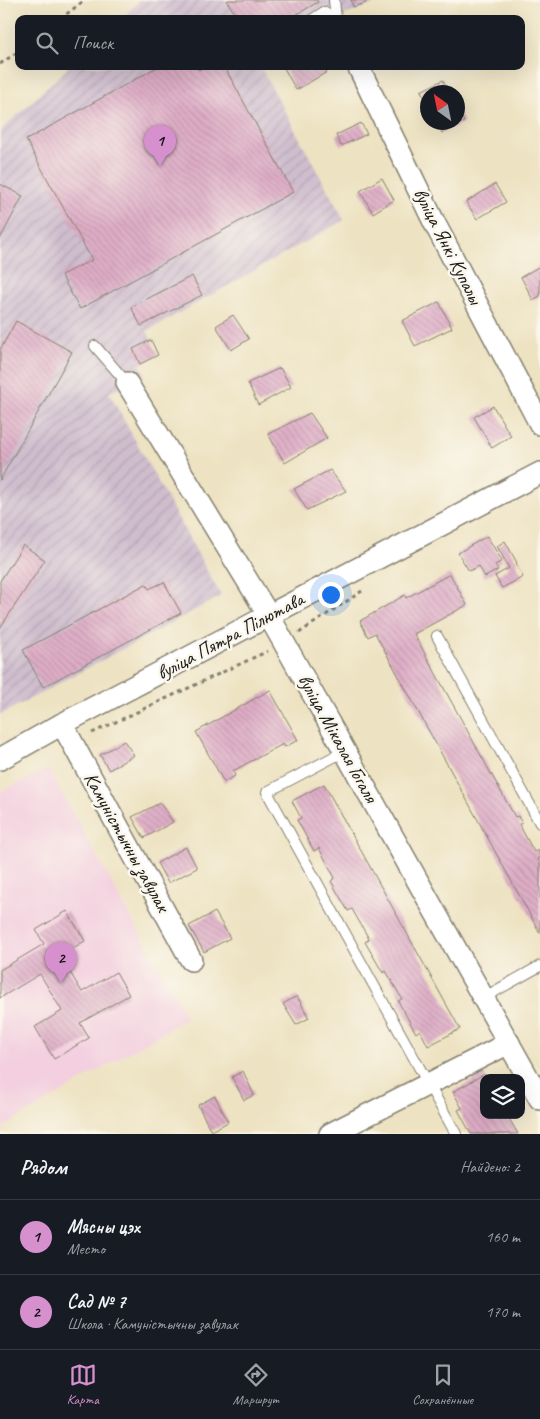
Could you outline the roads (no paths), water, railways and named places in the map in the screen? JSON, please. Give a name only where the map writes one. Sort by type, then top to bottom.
[{"type":"street","name":"вуліца Янкі Купалы","points":[[360,70],[436,224],[540,424]]},
{"type":"street","name":"вуліца Мікалая Гогаля","points":[[126,383],[269,616],[540,1099]]},
{"type":"street","name":"вуліца Пятра Пілютава","points":[[0,759],[62,724],[540,473]]},
{"type":"street","name":"Камуністычны завулак","points":[[62,724],[192,960]]},
{"type":"street","points":[[330,1134],[508,1043]]},
{"type":"lane","points":[[334,0],[334,15]]},
{"type":"lane","points":[[94,346],[126,383]]},
{"type":"lane","points":[[437,636],[540,823]]},
{"type":"lane","points":[[345,751],[267,792],[456,1134]]},
{"type":"lane","points":[[483,998],[540,966]]},
{"type":"place","name":"Мясны цэх","points":[[160,166]]},
{"type":"place","name":"Сад № 7","points":[[61,983]]}]
